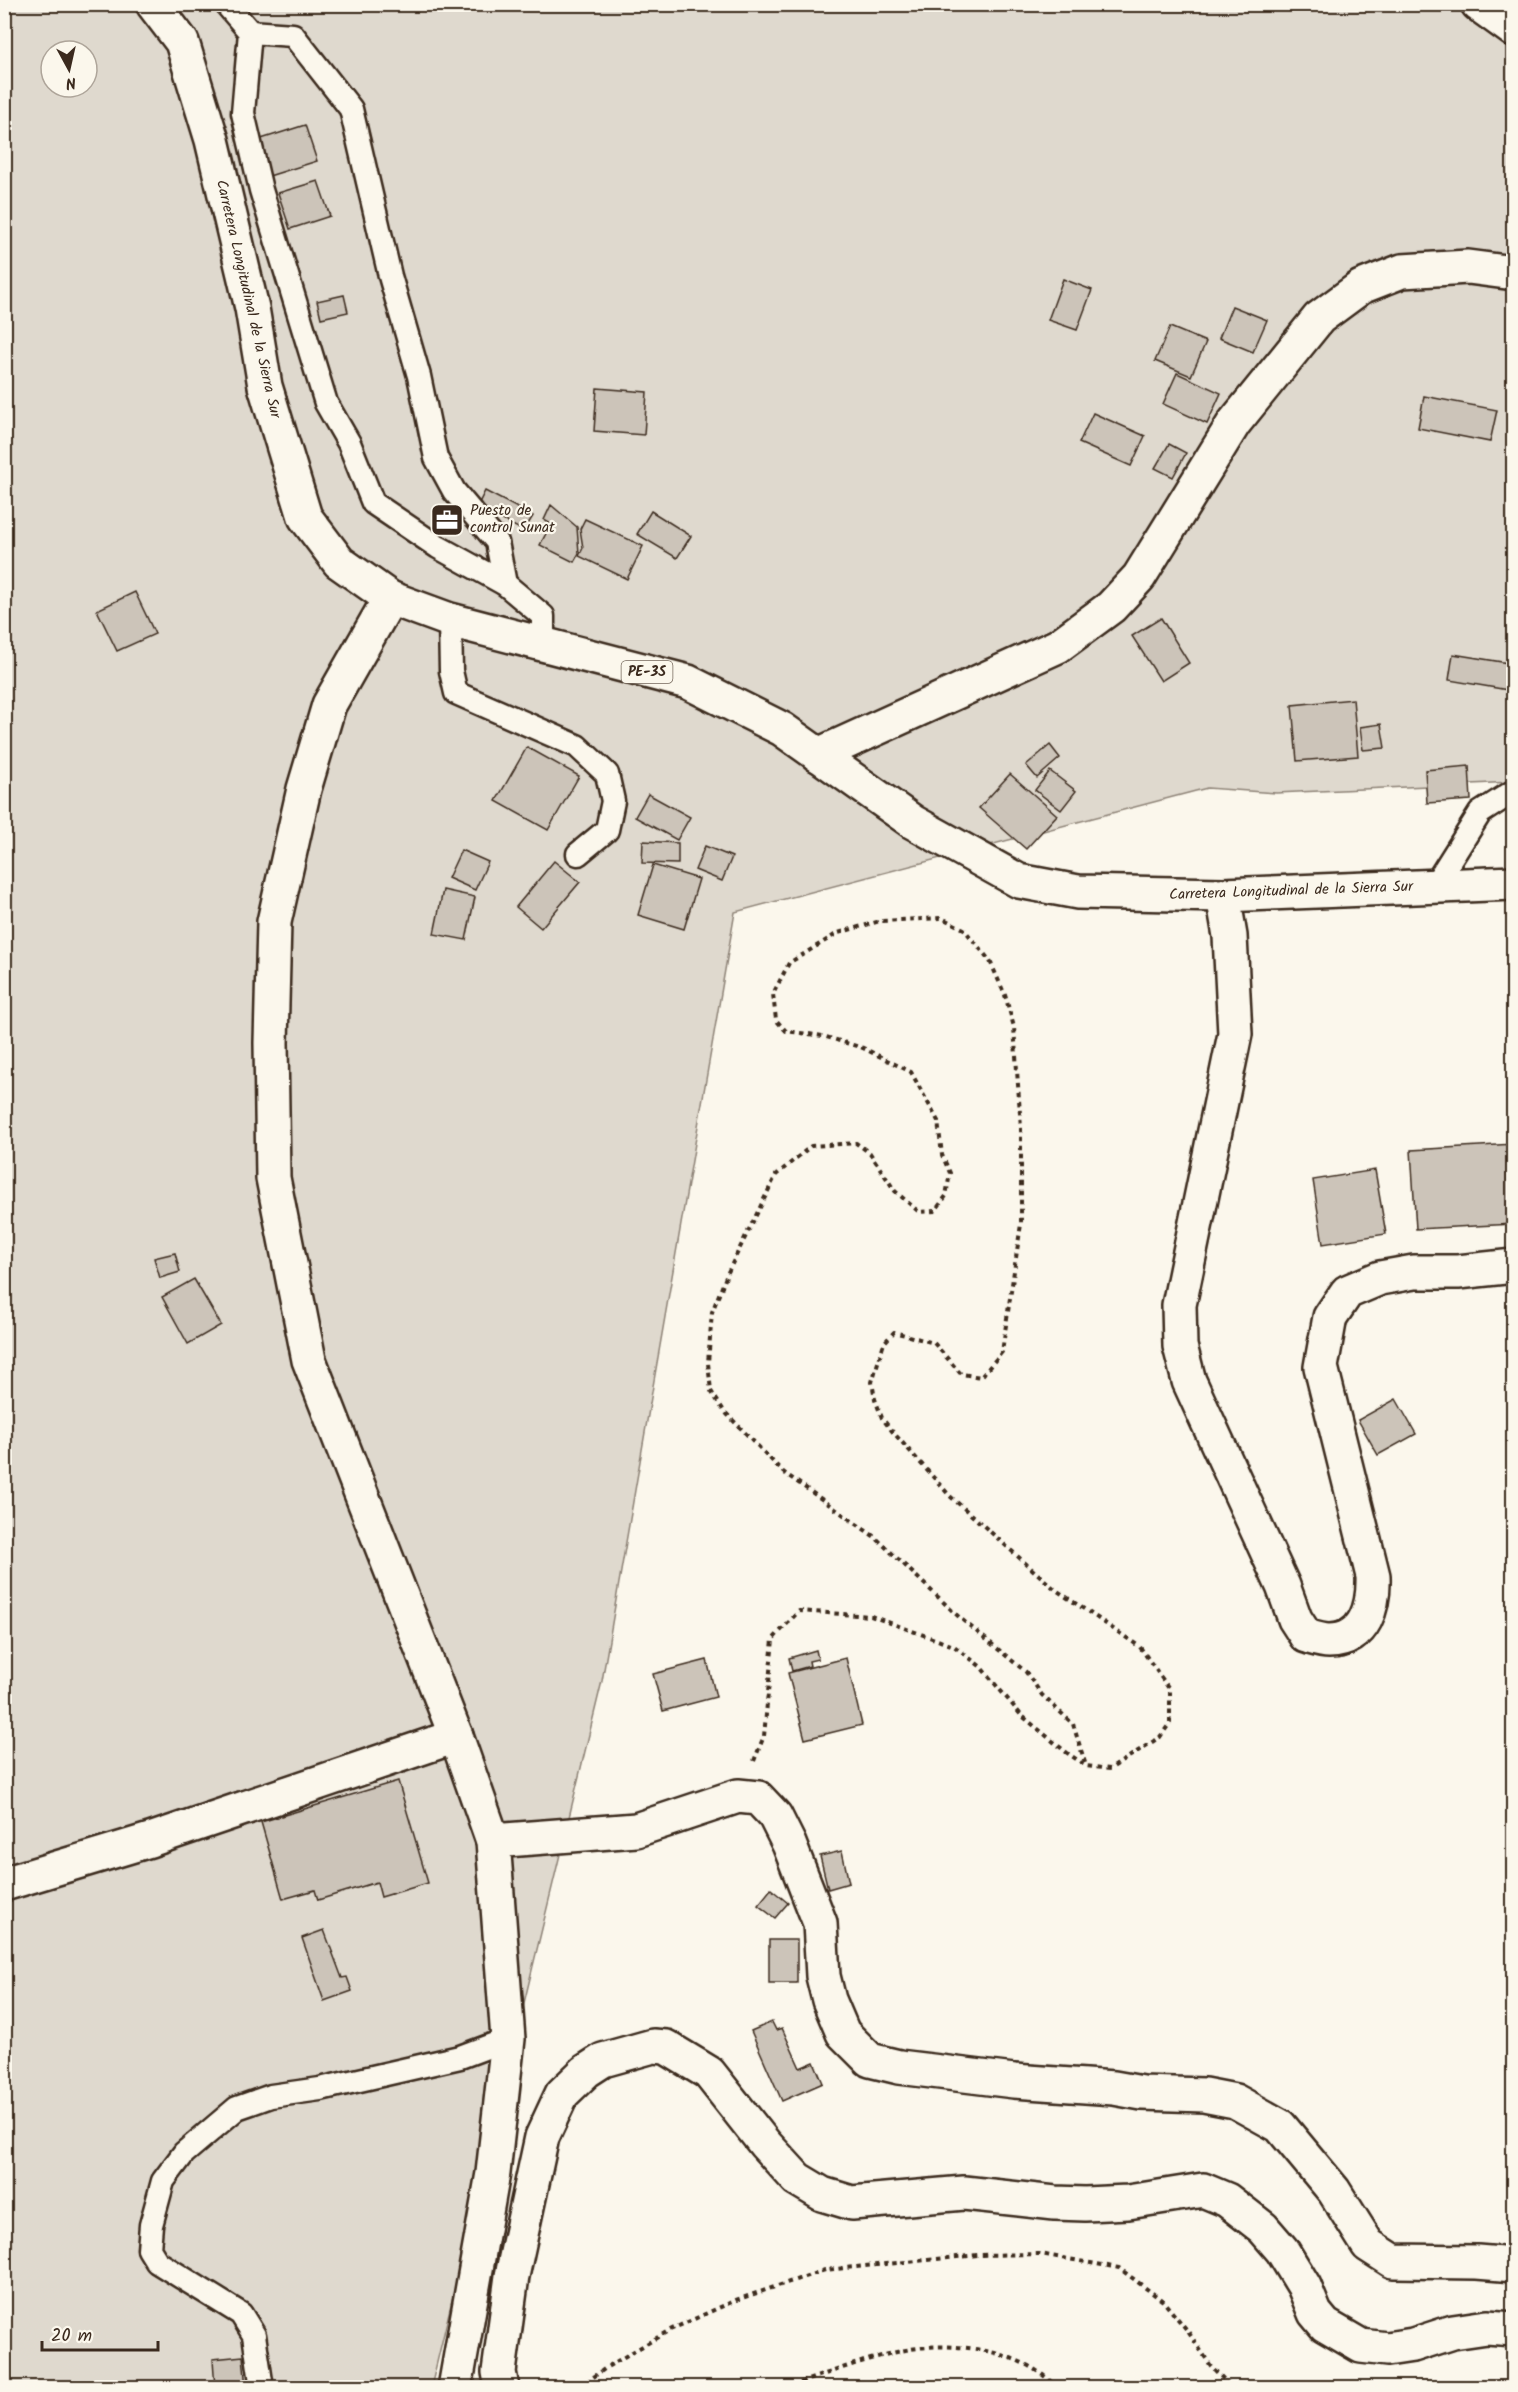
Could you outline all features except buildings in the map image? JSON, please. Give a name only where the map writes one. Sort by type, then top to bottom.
[{"type":"main road","name":"Carretera Longitudinal de la Sierra Sur","points":[[153,4],[182,42],[212,140],[252,308],[265,386],[304,517],[339,562],[390,598],[450,620],[688,682],[782,729],[913,822],[1019,881],[1078,892],[1223,895],[1514,883]]},
{"type":"main road","points":[[1478,4],[1514,30]]},
{"type":"main road","points":[[818,755],[1058,646],[1111,607],[1139,577],[1234,423],[1318,318],[1361,287],[1402,271],[1468,267],[1514,273]]},
{"type":"main road","points":[[390,598],[329,705],[304,789],[274,922],[271,1043],[273,1178],[309,1360],[456,1736],[492,1841],[508,2039],[493,2173],[455,2388]]},
{"type":"main road","points":[[1223,895],[1233,969],[1235,1034],[1179,1305],[1180,1346],[1189,1381],[1283,1586],[1295,1619],[1306,1636],[1329,1641],[1352,1636],[1366,1622],[1374,1594],[1373,1576],[1321,1367],[1330,1317],[1347,1292],[1380,1278],[1414,1272],[1458,1272],[1514,1266]]},
{"type":"main road","points":[[4,1884],[150,1840],[456,1736]]},
{"type":"main road","points":[[492,1841],[636,1830],[738,1796],[758,1798],[780,1825],[820,1923],[823,1977],[829,2000],[843,2033],[870,2060],[898,2067],[1014,2081],[1114,2088],[1142,2093],[1204,2095],[1235,2101],[1280,2126],[1334,2191],[1368,2245],[1394,2261],[1514,2265]]},
{"type":"main road","points":[[502,2388],[499,2372],[512,2276],[542,2137],[562,2094],[586,2071],[611,2058],[653,2046],[666,2047],[709,2073],[765,2144],[797,2179],[822,2194],[852,2203],[964,2193],[1085,2204],[1128,2202],[1203,2190],[1227,2200],[1263,2228],[1282,2250],[1301,2281],[1315,2313],[1325,2325],[1361,2346],[1387,2349],[1413,2345],[1453,2332],[1475,2328],[1514,2329]]},
{"type":"lane","points":[[226,4],[250,32],[293,35],[351,109],[390,276],[420,376],[436,458],[454,491],[497,542],[505,584]]},
{"type":"lane","points":[[250,32],[243,113],[261,190],[326,403],[349,443],[373,503],[438,547],[505,584],[543,616],[543,645]]},
{"type":"lane","points":[[450,620],[451,671],[456,693],[578,746],[607,774],[613,801],[607,830],[578,854]]},
{"type":"lane","points":[[1434,886],[1480,813],[1514,791]]},
{"type":"lane","points":[[262,2388],[254,2335],[241,2314],[157,2262],[149,2250],[151,2225],[163,2181],[184,2153],[237,2108],[271,2096],[320,2089],[460,2057],[508,2039]]},
{"type":"path","points":[[738,1796],[764,1736],[773,1639],[800,1611],[871,1616],[954,1646],[980,1666],[1021,1715],[1086,1766],[1110,1769],[1160,1737],[1170,1724],[1170,1690],[1140,1647],[1056,1590],[950,1496],[892,1431],[882,1418],[874,1399],[872,1382],[884,1343],[894,1332],[934,1343],[961,1374],[981,1377],[1002,1352],[1022,1224],[1023,1188],[1014,1027],[1005,995],[990,961],[964,929],[942,918],[909,917],[880,921],[838,933],[789,963],[773,994],[776,1020],[786,1031],[823,1036],[863,1048],[911,1072],[938,1121],[942,1155],[950,1173],[946,1196],[935,1211],[919,1212],[895,1191],[870,1153],[856,1143],[811,1146],[776,1175],[712,1312],[708,1363],[711,1391],[724,1411],[783,1472],[875,1537],[960,1618],[1026,1672],[1042,1695],[1073,1724],[1086,1766]]},
{"type":"path","points":[[579,2388],[607,2367],[670,2330],[736,2300],[825,2270],[978,2255],[1040,2254],[1119,2268],[1163,2301],[1187,2330],[1211,2366],[1232,2388]]},
{"type":"path","points":[[783,2388],[912,2349],[946,2348],[987,2351],[1029,2366],[1057,2388]]},
{"type":"shaded area","points":[[5,5],[1513,5],[1513,782],[1276,793],[1207,788],[735,912],[602,1681],[431,2387],[5,2388]]},
{"type":"place","name":"Puesto de control Sunat","points":[[447,520]]}]
